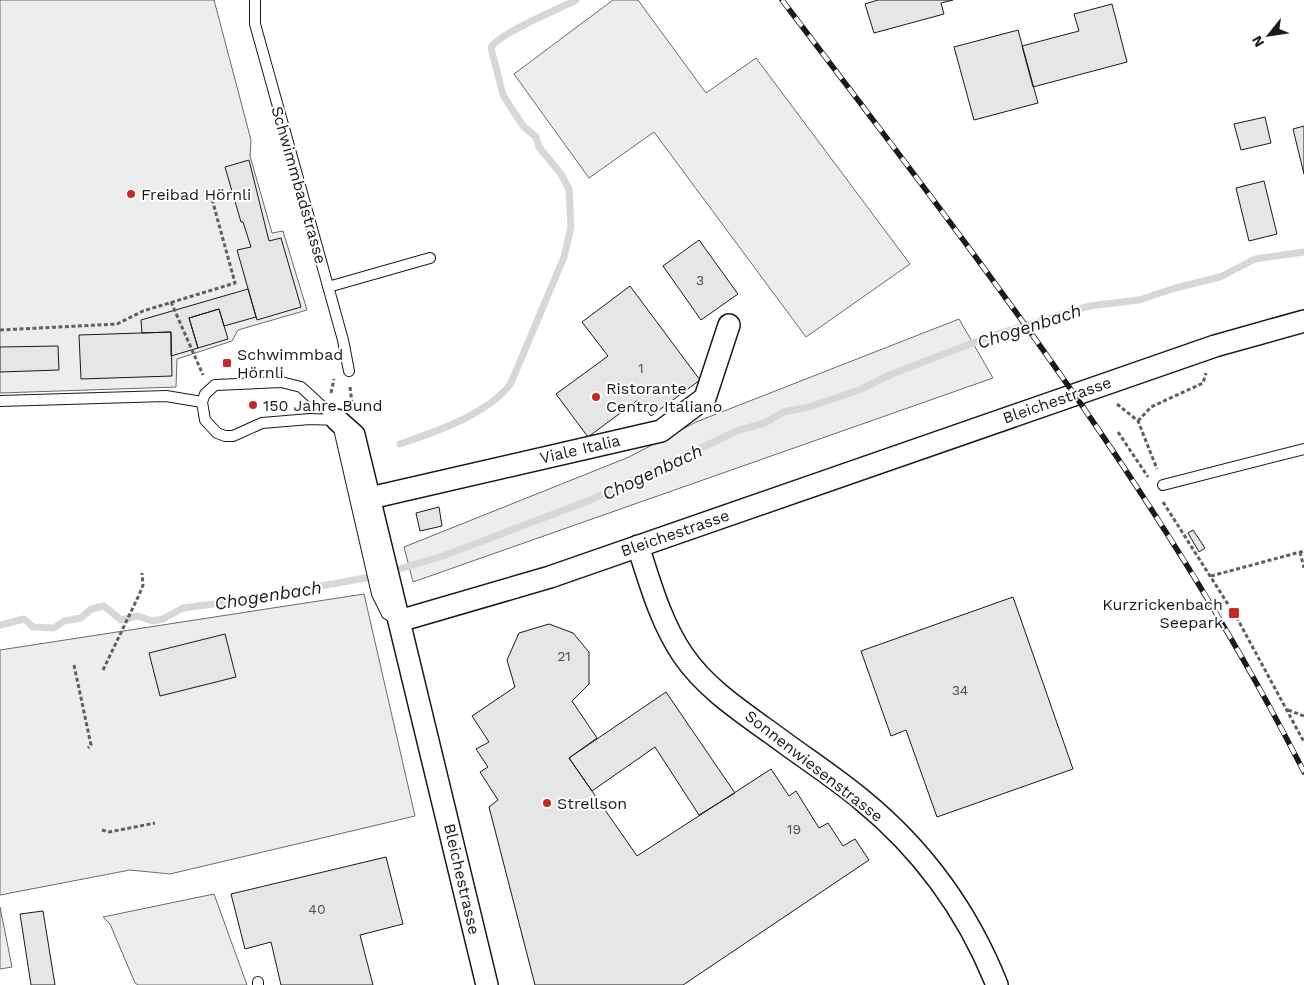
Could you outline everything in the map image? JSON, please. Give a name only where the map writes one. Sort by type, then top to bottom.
[{"type":"street","name":"Bleichestrasse","points":[[487,985],[399,621],[550,576],[1215,346],[1304,321]]},
{"type":"street","name":"Viale Italia","points":[[370,498],[661,431],[706,398],[729,325]]},
{"type":"street","points":[[337,420],[354,435],[370,498],[377,561],[385,593],[399,621]]},
{"type":"street","name":"Sonnenwiesenstrasse","points":[[638,546],[670,632],[683,655],[701,677],[733,704],[862,800],[920,856],[945,886],[969,924],[997,985]]},
{"type":"lane","name":"Schwimmbadstrasse","points":[[255,0],[254,24],[328,287],[349,370]]},
{"type":"lane","points":[[328,287],[430,258]]},
{"type":"lane","points":[[337,420],[310,419],[262,422],[233,436],[225,436],[218,433],[205,420],[202,402],[210,389],[215,385],[258,381],[292,384],[316,399],[337,420],[377,561]]},
{"type":"lane","points":[[0,401],[166,396],[202,402]]},
{"type":"lane","points":[[1163,485],[1304,449]]},
{"type":"path","points":[[0,330],[117,324],[144,311],[235,283],[212,199]]},
{"type":"path","points":[[171,302],[210,389]]},
{"type":"path","points":[[1138,421],[1151,407],[1203,382],[1207,370]]},
{"type":"path","points":[[1114,402],[1138,421],[1163,485]]},
{"type":"path","points":[[1118,432],[1149,479]]},
{"type":"path","points":[[1159,495],[1211,576],[1304,742]]},
{"type":"path","points":[[1211,576],[1302,551],[1304,568]]},
{"type":"path","points":[[103,670],[139,595],[143,584],[142,573]]},
{"type":"path","points":[[74,666],[91,745],[88,748]]},
{"type":"path","points":[[1287,710],[1304,716]]},
{"type":"path","points":[[102,830],[109,832],[155,823]]},
{"type":"shaded area","name":"Freibad Hörnli","points":[[0,0],[214,0],[251,140],[250,156],[272,233],[283,231],[307,310],[238,330],[232,341],[177,359],[176,387],[0,393]]},
{"type":"shaded area","points":[[613,0],[638,0],[706,93],[756,58],[910,264],[806,337],[654,132],[589,178],[514,74]]},
{"type":"shaded area","points":[[959,319],[993,378],[413,582],[404,547],[629,457],[696,422]]},
{"type":"shaded area","points":[[364,594],[415,816],[170,874],[130,870],[0,895],[0,650]]},
{"type":"shaded area","points":[[214,894],[247,985],[138,985],[135,983],[110,924],[103,917]]},
{"type":"shaded area","points":[[0,907],[12,967],[0,969]]},
{"type":"building","points":[[878,0],[953,0],[941,3],[944,14],[874,33],[865,4]]},
{"type":"building","points":[[1112,4],[1127,62],[1033,87],[1022,46],[1079,31],[1074,14]]},
{"type":"building","points":[[1018,30],[1038,103],[974,120],[954,47]]},
{"type":"building","points":[[1265,117],[1271,143],[1241,150],[1234,124]]},
{"type":"building","points":[[1304,126],[1304,174],[1293,129]]},
{"type":"building","points":[[249,160],[269,241],[281,238],[301,307],[257,320],[237,250],[251,247],[243,222],[241,222],[225,167]]},
{"type":"building","points":[[1264,181],[1277,234],[1249,241],[1236,188]]},
{"type":"building","points":[[699,240],[738,294],[701,320],[663,266]]},
{"type":"building","points":[[630,286],[700,380],[651,416],[638,400],[588,437],[556,394],[608,356],[582,322]]},
{"type":"building","points":[[248,289],[256,317],[224,326],[219,309],[189,318],[198,348],[171,356],[171,332],[142,333],[141,320]]},
{"type":"building","points":[[219,309],[228,339],[198,348],[189,318]]},
{"type":"building","points":[[171,332],[172,376],[81,379],[79,335]]},
{"type":"building","points":[[58,346],[59,370],[0,372],[0,347]]},
{"type":"building","points":[[439,507],[442,526],[420,531],[416,513]]},
{"type":"building","points":[[1193,530],[1205,548],[1199,552],[1188,533]]},
{"type":"building","points":[[1013,597],[1073,769],[937,817],[906,730],[891,736],[861,651]]},
{"type":"building","name":"Strellson","points":[[549,624],[573,633],[589,652],[589,684],[572,701],[597,738],[569,758],[637,856],[771,769],[789,796],[796,791],[819,828],[828,823],[843,846],[855,839],[869,860],[683,985],[535,985],[489,807],[498,800],[480,772],[488,767],[476,749],[489,742],[472,716],[515,687],[507,660],[519,633]]},
{"type":"building","points":[[225,634],[236,677],[160,696],[149,653]]},
{"type":"building","points":[[666,692],[735,793],[699,815],[655,747],[592,791],[569,758]]},
{"type":"building","points":[[386,857],[403,924],[360,935],[373,985],[281,985],[271,942],[245,949],[231,894]]},
{"type":"building","points":[[43,911],[55,985],[31,985],[20,914]]},
{"type":"waterway","points":[[400,444],[445,428],[475,413],[489,404],[511,383],[564,257],[571,227],[569,189],[561,174],[539,147],[536,137],[523,126],[503,95],[491,48],[496,42],[516,29],[576,0]]},
{"type":"waterway","name":"Chogenbach","points":[[389,572],[443,556],[593,499],[739,430],[765,423],[783,412],[809,407],[859,390],[892,374],[991,336],[1089,306],[1139,300],[1175,288],[1220,277],[1255,259],[1304,252]]},
{"type":"waterway","name":"Chogenbach","points":[[0,625],[24,619],[33,627],[54,628],[64,621],[81,618],[91,609],[104,606],[121,620],[138,616],[152,621],[163,619],[183,608],[238,601],[376,576]]},
{"type":"railway","points":[[782,0],[992,280],[1060,374],[1126,471],[1189,569],[1249,669],[1304,772]]},
{"type":"place","name":"Freibad Hörnli","points":[[131,194]]},
{"type":"place","name":"Schwimmbad Hörnli","points":[[227,363]]},
{"type":"place","name":"Ristorante Centro Italiano","points":[[596,397]]},
{"type":"place","name":"150 Jahre Bund","points":[[253,405]]},
{"type":"place","name":"Kurzrickenbach Seepark","points":[[1234,613]]},
{"type":"place","name":"Strellson","points":[[547,803]]}]
